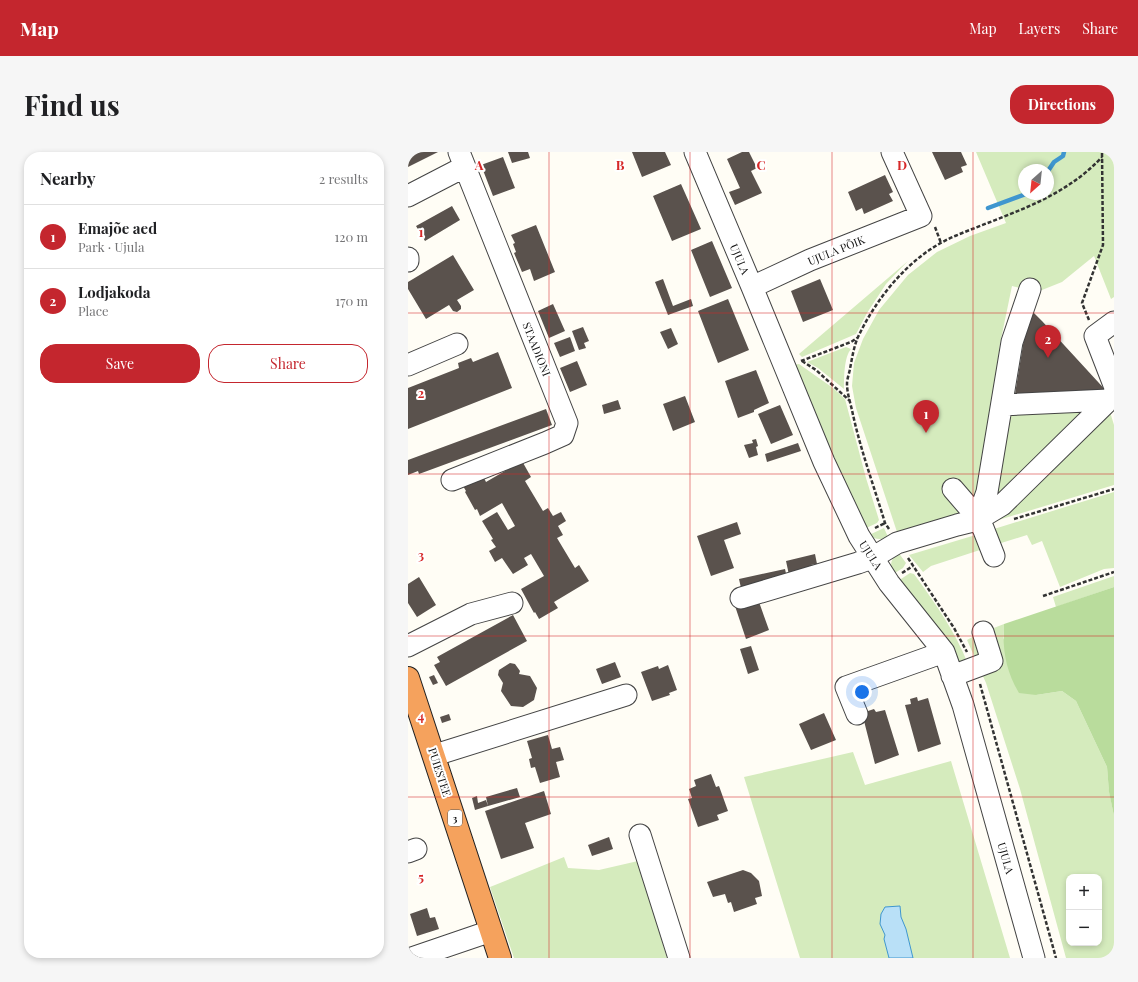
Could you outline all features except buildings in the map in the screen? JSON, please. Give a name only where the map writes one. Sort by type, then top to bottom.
[{"type":"highway","name":"PUIESTEE","points":[[408,678],[500,958]]},
{"type":"street","name":"UJULA","points":[[695,152],[752,287],[793,364],[827,469],[859,536],[889,583],[944,652],[963,705],[1034,958]]},
{"type":"street","points":[[892,152],[927,219]]},
{"type":"street","points":[[408,196],[462,159]]},
{"type":"street","name":"STAADIONI","points":[[452,480],[563,435],[567,423],[462,159]]},
{"type":"street","name":"UJULA PÕIK","points":[[752,287],[810,260],[927,219]]},
{"type":"street","points":[[978,520],[987,492],[1012,342],[1030,289]]},
{"type":"street","points":[[1112,393],[1095,336],[1114,322]]},
{"type":"street","points":[[408,365],[457,344]]},
{"type":"street","points":[[1002,406],[1112,393]]},
{"type":"street","points":[[741,598],[858,563],[872,558],[897,543],[978,520],[1002,505],[1112,393]]},
{"type":"street","points":[[953,489],[972,511],[983,528],[994,556]]},
{"type":"street","points":[[408,646],[471,614],[512,603]]},
{"type":"street","points":[[952,676],[992,661],[982,632]]},
{"type":"street","points":[[856,714],[846,686],[944,652]]},
{"type":"street","points":[[434,755],[626,695]]},
{"type":"street","points":[[640,835],[679,958]]},
{"type":"street","points":[[408,952],[411,958],[491,931]]},
{"type":"path","points":[[1095,336],[1082,302],[1103,245],[1102,152]]},
{"type":"path","points":[[927,219],[941,243]]},
{"type":"path","points":[[793,364],[858,338]]},
{"type":"path","points":[[793,364],[816,370],[850,401]]},
{"type":"path","points":[[1012,519],[1114,489]]},
{"type":"path","points":[[896,576],[913,566]]},
{"type":"path","points":[[1043,596],[1114,572]]},
{"type":"green space","points":[[976,152],[1114,152],[1114,297],[1111,299],[1094,256],[1062,282],[1037,292],[1012,286],[1000,344],[978,501],[964,514],[897,532],[856,408],[852,386],[854,363],[863,339],[879,310],[908,275],[937,252],[970,236],[1006,223]]},
{"type":"green space","points":[[908,261],[886,284],[867,313],[856,334],[802,357],[799,354]]},
{"type":"green space","points":[[846,347],[851,349],[846,362],[844,389],[818,368],[807,362]]},
{"type":"green space","points":[[799,364],[833,388],[845,399],[879,520],[877,523],[864,529],[793,365]]},
{"type":"green space","points":[[1089,408],[999,495],[996,490],[1012,411]]},
{"type":"green space","points":[[1110,412],[1114,425],[1114,485],[992,522]]},
{"type":"green space","points":[[1114,492],[1114,568],[1104,569],[1060,587],[1042,541],[1032,545],[1027,535],[998,544],[994,529]]},
{"type":"green space","points":[[884,528],[888,537],[878,539],[869,535]]},
{"type":"green space","points":[[979,534],[983,549],[931,566],[923,572],[909,555]]},
{"type":"green space","points":[[898,552],[906,563],[903,568],[893,574],[891,562]]},
{"type":"green space","points":[[910,573],[914,574],[944,618],[957,640],[968,664],[962,665],[956,661],[898,581]]},
{"type":"green space","points":[[1114,576],[1114,587],[1056,607],[1053,597]]},
{"type":"green space","points":[[1114,587],[1114,816],[1109,792],[1107,767],[1076,701],[1062,691],[1036,695],[1019,693],[1008,669],[1004,651],[1004,624]]},
{"type":"green space","points":[[1004,624],[1003,638],[1036,695],[1062,691],[1076,701],[1107,767],[1109,791],[1114,816],[1114,958],[1066,958],[1020,789],[986,683],[967,640]]},
{"type":"green space","points":[[853,752],[865,785],[951,761],[1010,958],[800,958],[744,777]]},
{"type":"green space","points":[[564,857],[568,868],[599,870],[638,861],[667,958],[514,958],[490,887]]},
{"type":"water","points":[[900,906],[901,917],[906,929],[913,958],[889,958],[884,939],[885,935],[880,924],[881,914],[885,907]]},
{"type":"waterway","points":[[1053,164],[1063,156],[1064,152]]},
{"type":"waterway","points":[[988,208],[1018,197]]},
{"type":"place","name":"Lodjakoda","points":[[1048,358]]},
{"type":"place","name":"Emajõe aed","points":[[926,433]]}]
